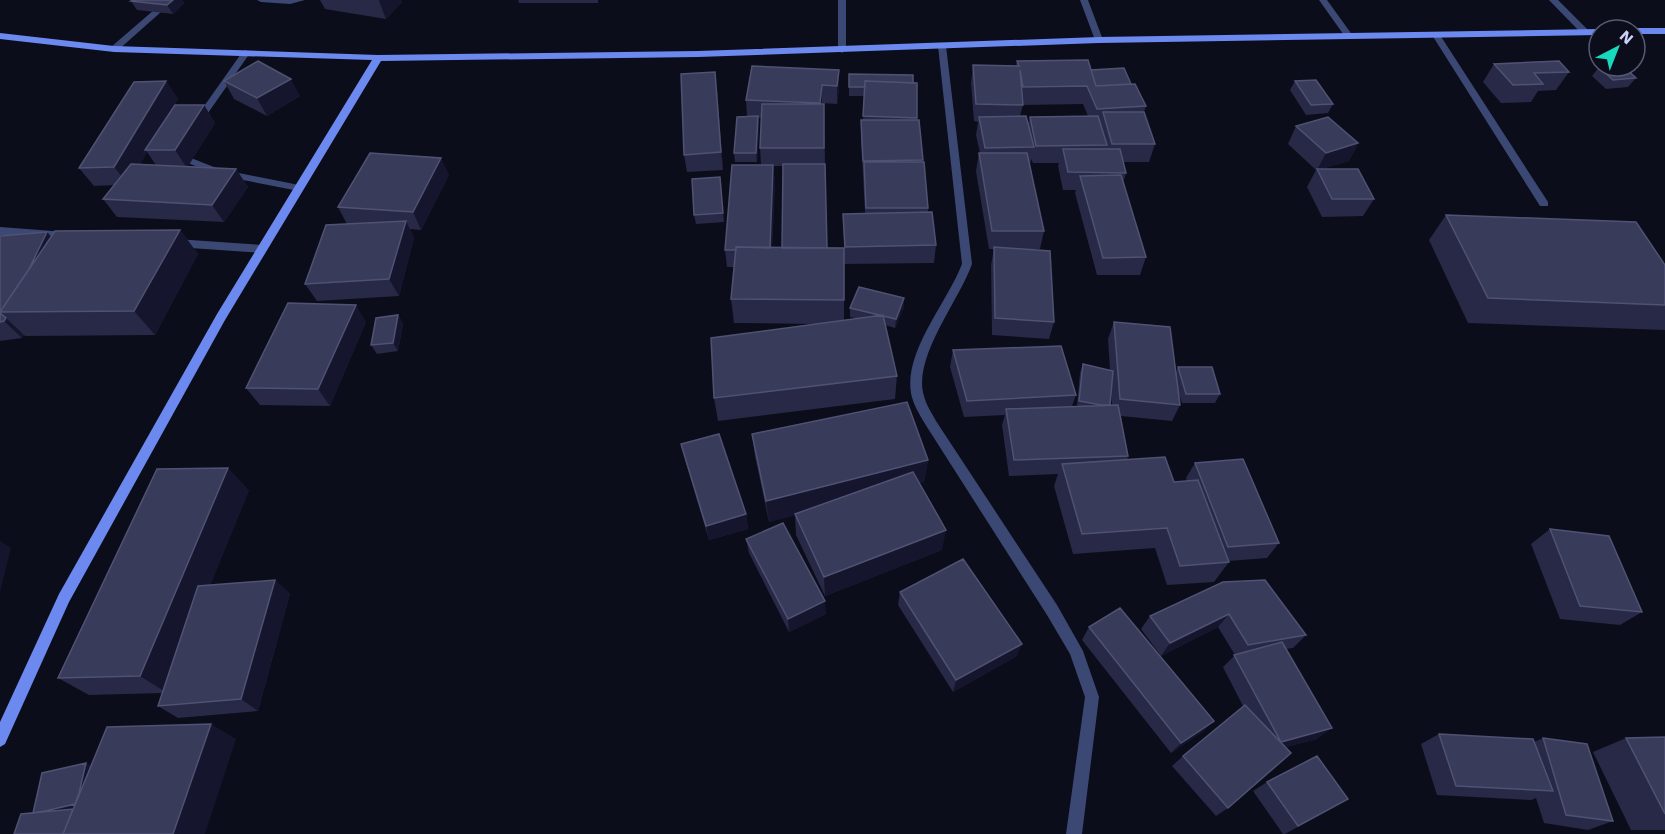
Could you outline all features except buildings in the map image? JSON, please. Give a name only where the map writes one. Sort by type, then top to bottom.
[{"type":"main road","points":[[1647,31],[1665,31]]},
{"type":"main road","points":[[0,36],[114,48],[378,58],[698,54],[1099,40],[1585,32]]},
{"type":"main road","points":[[0,739],[64,598],[221,317],[378,58]]},
{"type":"street","points":[[261,0],[290,2],[301,0]]},
{"type":"street","points":[[842,0],[842,50]]},
{"type":"street","points":[[1084,0],[1099,40]]},
{"type":"street","points":[[1323,0],[1348,36]]},
{"type":"street","points":[[1553,0],[1585,32]]},
{"type":"street","points":[[114,48],[157,12]]},
{"type":"street","points":[[1436,35],[1544,204]]},
{"type":"street","points":[[942,46],[967,264],[963,280],[918,362],[917,394],[931,424],[1052,610],[1076,651],[1092,697],[1074,834]]},
{"type":"street","points":[[197,123],[246,53]]},
{"type":"street","points":[[191,161],[217,172],[299,188]]},
{"type":"street","points":[[0,231],[83,237]]},
{"type":"street","points":[[167,243],[262,249]]}]
